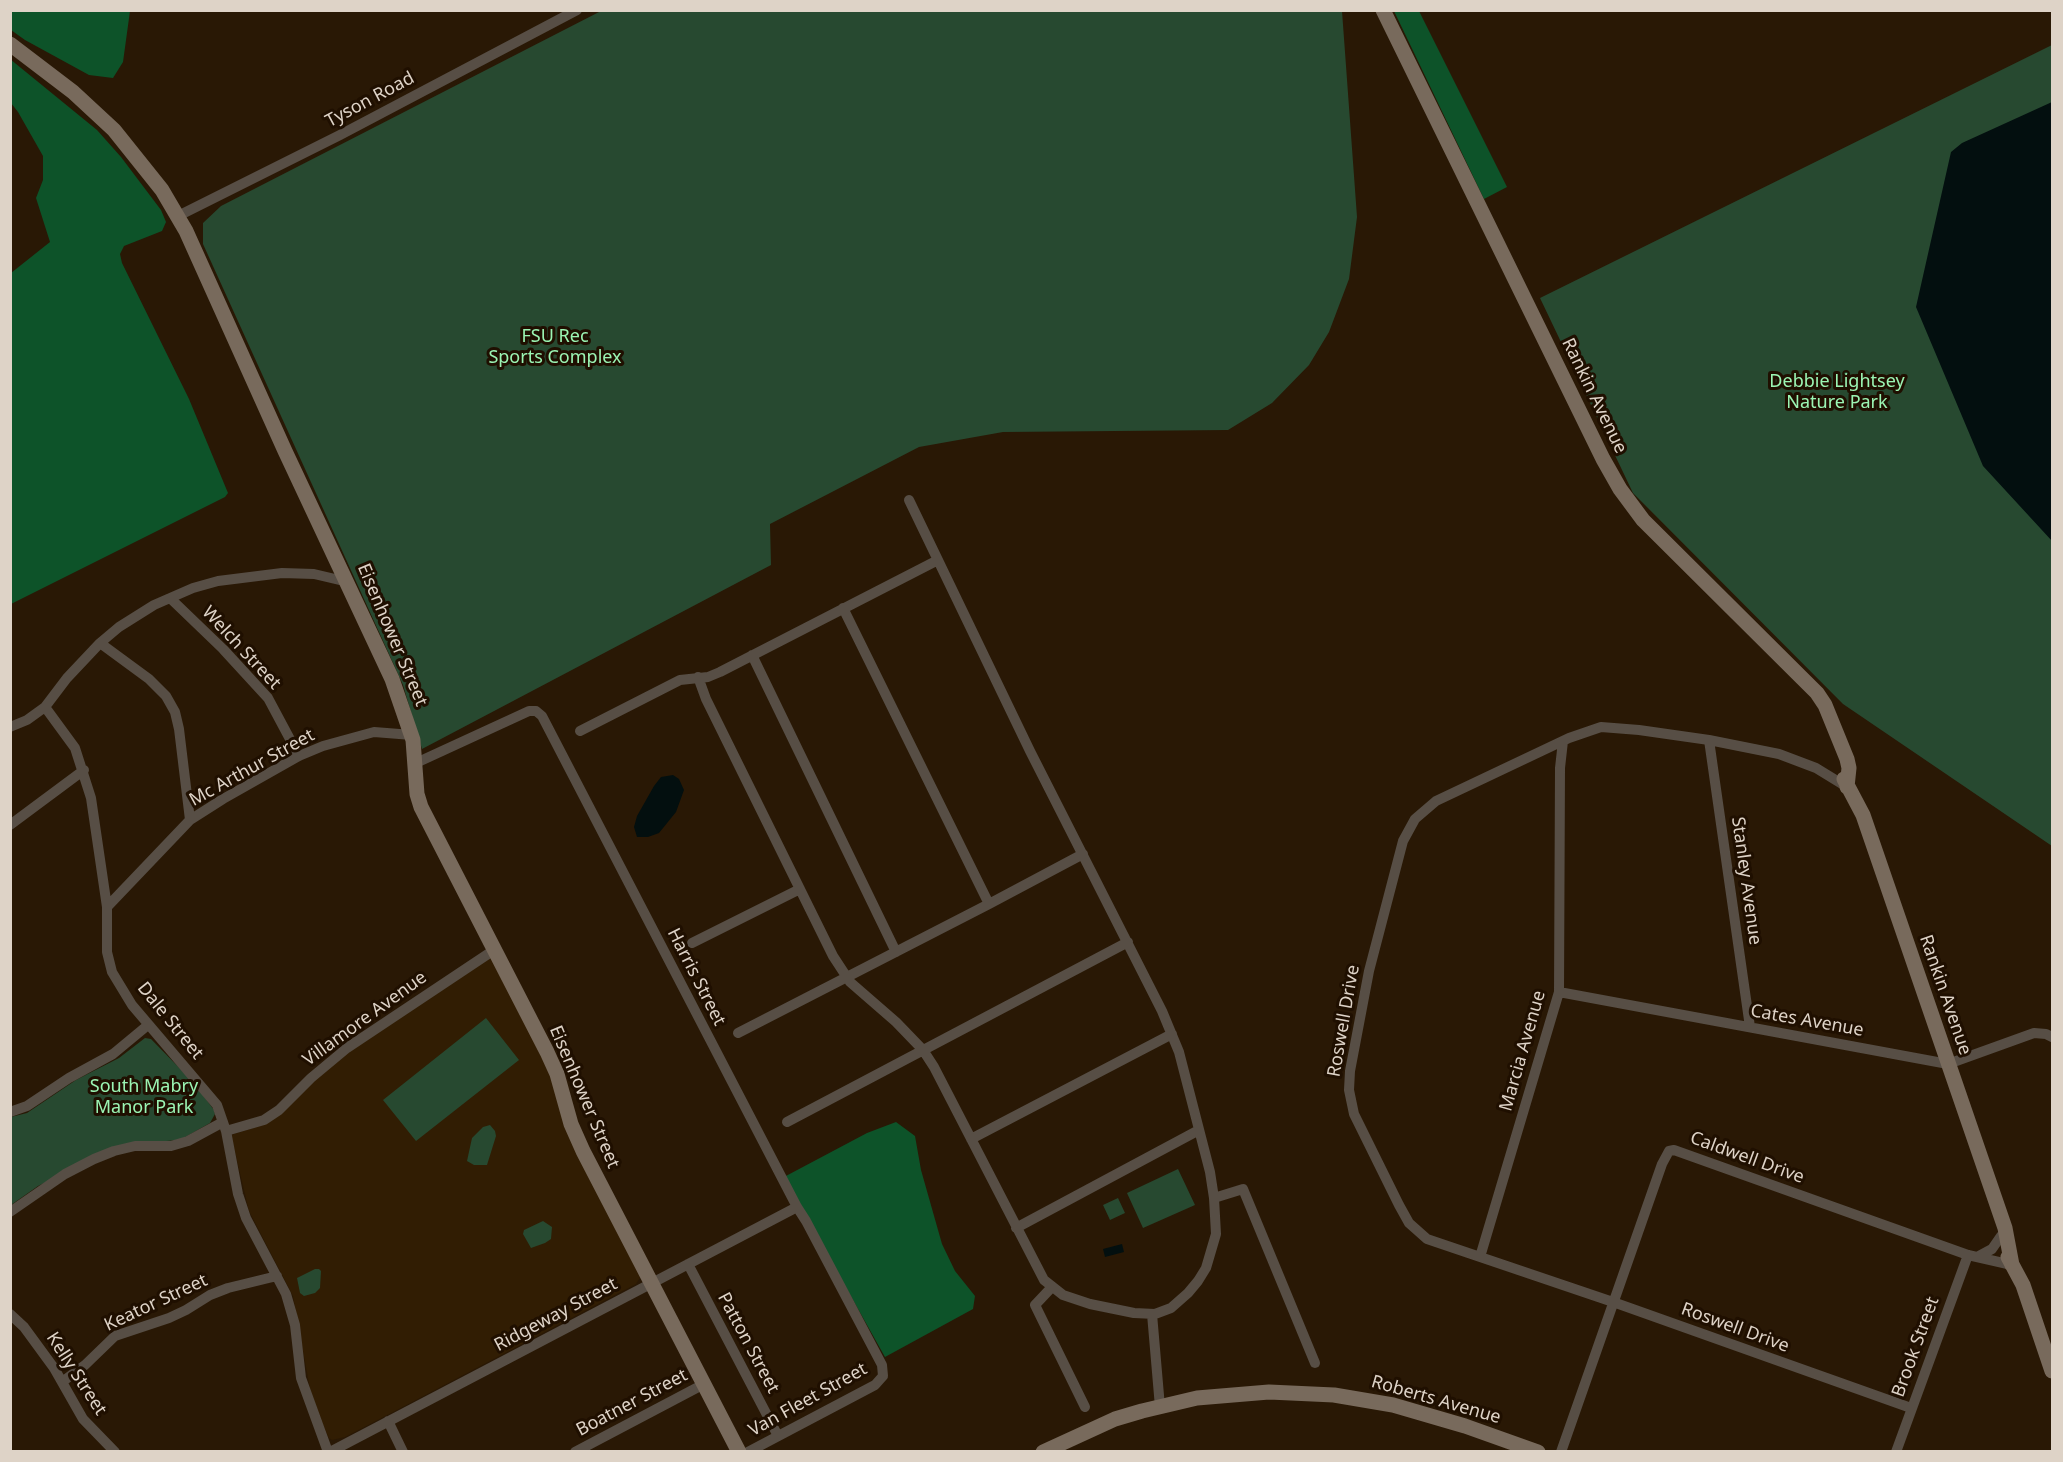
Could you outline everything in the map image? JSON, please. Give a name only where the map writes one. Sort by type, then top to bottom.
[{"type":"street","name":"Tyson Road","points":[[178,216],[340,135],[577,10]]},
{"type":"street","name":"Rankin Avenue","points":[[1383,10],[1603,459],[1620,489],[1643,520],[1817,693],[1825,705],[1841,748],[1843,778],[1863,815],[2005,1228],[2012,1265]]},
{"type":"street","name":"Eisenhower Street","points":[[10,44],[65,85],[114,130],[146,167],[178,216],[382,653],[412,735],[417,794],[421,807],[547,1052],[557,1074],[571,1124],[582,1151],[739,1452]]},
{"type":"street","points":[[698,677],[706,699],[832,956],[846,978],[896,1022],[923,1050],[934,1067],[1035,1267],[1044,1280],[1063,1294],[1090,1304],[1134,1313],[1152,1314],[1171,1308],[1188,1293],[1206,1268],[1216,1234],[1214,1197],[1179,1052],[1128,942],[1025,740],[909,500]]},
{"type":"street","points":[[580,731],[680,680],[720,672],[938,560]]},
{"type":"street","points":[[10,727],[27,720],[45,707],[67,678],[100,643],[119,627],[154,606],[193,588],[218,581],[282,573],[314,574],[348,582]]},
{"type":"street","name":"Welch Street","points":[[170,598],[223,649],[268,698],[299,756]]},
{"type":"street","points":[[843,608],[989,904]]},
{"type":"street","points":[[100,643],[149,679],[166,696],[175,712],[190,820]]},
{"type":"street","points":[[752,655],[896,952]]},
{"type":"street","name":"Dale Street","points":[[45,707],[75,748],[84,770],[91,798],[107,907],[106,952],[112,972],[132,1005],[217,1105],[225,1126],[238,1194],[246,1218],[286,1294],[291,1310],[301,1378],[329,1452]]},
{"type":"street","name":"Harris Street","points":[[416,763],[529,711],[536,711],[542,716],[797,1207],[882,1365],[883,1376]]},
{"type":"street","name":"Roswell Drive","points":[[1847,787],[1800,761],[1779,754],[1709,740],[1601,727],[1563,741],[1436,801],[1424,810],[1407,830],[1403,841],[1369,971],[1350,1071],[1349,1090],[1354,1114],[1409,1223],[1427,1239],[1614,1302],[1911,1408]]},
{"type":"street","name":"Mc Arthur Street","points":[[107,907],[190,820],[299,756],[323,746],[374,732],[412,735]]},
{"type":"street","name":"Stanley Avenue","points":[[1709,740],[1750,1027]]},
{"type":"street","name":"Marcia Avenue","points":[[1480,1257],[1559,992],[1560,768],[1563,741]]},
{"type":"street","points":[[10,825],[84,770]]},
{"type":"street","points":[[738,1033],[1083,854]]},
{"type":"street","points":[[692,943],[800,889]]},
{"type":"street","points":[[787,1122],[1128,942]]},
{"type":"street","name":"Villamore Avenue","points":[[10,1212],[65,1174],[114,1151],[135,1146],[171,1146],[225,1126],[264,1120],[279,1110],[311,1078],[347,1048],[494,950]]},
{"type":"street","name":"Cates Avenue","points":[[1559,992],[1948,1064]]},
{"type":"street","points":[[10,1112],[27,1106],[69,1077],[113,1054],[148,1024]]},
{"type":"street","points":[[1948,1064],[2034,1033],[2049,1036]]},
{"type":"street","points":[[971,1139],[1172,1034]]},
{"type":"street","points":[[1016,1228],[1199,1130]]},
{"type":"street","name":"Caldwell Drive","points":[[1561,1452],[1662,1164],[1669,1151],[1674,1150],[1973,1256],[2012,1265]]},
{"type":"street","points":[[1214,1197],[1243,1189],[1315,1363]]},
{"type":"street","name":"Ridgeway Street","points":[[329,1452],[797,1207]]},
{"type":"street","name":"Rankin Avenue","points":[[2001,1218],[2004,1251],[2023,1285],[2052,1371]]},
{"type":"street","points":[[1973,1256],[1992,1249],[2001,1236]]},
{"type":"street","name":"Brook Street","points":[[1896,1452],[1911,1408],[1973,1256]]},
{"type":"street","name":"Patton Street","points":[[688,1264],[778,1436]]},
{"type":"street","name":"Keator Street","points":[[62,1382],[85,1365],[115,1336],[169,1318],[210,1295],[228,1288],[277,1276]]},
{"type":"street","points":[[1052,1287],[1035,1305],[1085,1407]]},
{"type":"street","name":"Kelly Street","points":[[10,1314],[34,1340],[83,1419],[115,1452]]},
{"type":"street","points":[[1152,1314],[1160,1407]]},
{"type":"street","name":"Van Fleet Street","points":[[748,1452],[875,1385],[883,1376]]},
{"type":"street","name":"Boatner Street","points":[[575,1452],[704,1384]]},
{"type":"street","name":"Roberts Avenue","points":[[1043,1452],[1115,1419],[1160,1407],[1221,1395],[1269,1392],[1334,1395],[1370,1400],[1465,1426],[1538,1452]]},
{"type":"street","points":[[388,1421],[403,1452]]},
{"type":"shaded area","points":[[2052,102],[2052,541],[1983,466],[1916,307],[1951,152],[1962,143]]},
{"type":"shaded area","points":[[673,775],[679,779],[684,790],[676,812],[659,833],[648,837],[637,837],[634,827],[637,816],[654,786],[661,777]]},
{"type":"shaded area","points":[[487,959],[491,959],[525,1020],[641,1276],[636,1284],[345,1437],[332,1440],[323,1425],[310,1389],[293,1296],[249,1211],[231,1135],[253,1128],[344,1055]]},
{"type":"shaded area","points":[[1122,1244],[1124,1252],[1105,1257],[1103,1249]]},
{"type":"green space","points":[[11,10],[130,11],[123,62],[113,78],[89,75],[11,30]]},
{"type":"green space","name":"FSU Rec Sports Complex","points":[[601,11],[1342,11],[1357,217],[1349,279],[1329,332],[1309,365],[1272,403],[1228,430],[1003,432],[919,447],[770,524],[771,565],[422,749],[403,685],[203,244],[203,223],[221,206]]},
{"type":"green space","points":[[1394,11],[1419,11],[1507,187],[1484,199]]},
{"type":"green space","name":"Debbie Lightsey Nature Park","points":[[2052,45],[2052,846],[1843,704],[1633,493],[1540,298]]},
{"type":"green space","points":[[10,59],[97,130],[121,157],[161,210],[166,222],[162,231],[124,246],[120,254],[122,263],[189,399],[228,493],[225,497],[11,604],[11,273],[50,242],[36,198],[43,180],[43,156],[11,103]]},
{"type":"green space","points":[[486,1018],[519,1060],[416,1141],[383,1100]]},
{"type":"green space","name":"South Mabry Manor Park","points":[[145,1038],[151,1039],[194,1083],[214,1110],[215,1114],[210,1123],[180,1140],[125,1144],[38,1186],[11,1205],[11,1117],[27,1113],[76,1080],[119,1058]]},
{"type":"green space","points":[[896,1122],[915,1136],[921,1170],[942,1244],[955,1271],[975,1296],[973,1309],[885,1357],[784,1177],[867,1133]]},
{"type":"green space","points":[[490,1125],[496,1136],[487,1165],[474,1165],[467,1161],[472,1138],[483,1127]]},
{"type":"green space","points":[[1178,1169],[1195,1205],[1143,1228],[1127,1193]]},
{"type":"green space","points":[[1118,1198],[1125,1213],[1110,1220],[1103,1205]]},
{"type":"green space","points":[[543,1221],[552,1227],[551,1239],[531,1248],[523,1234],[524,1230]]},
{"type":"green space","points":[[315,1269],[321,1271],[320,1288],[315,1293],[304,1296],[300,1293],[297,1278]]}]
